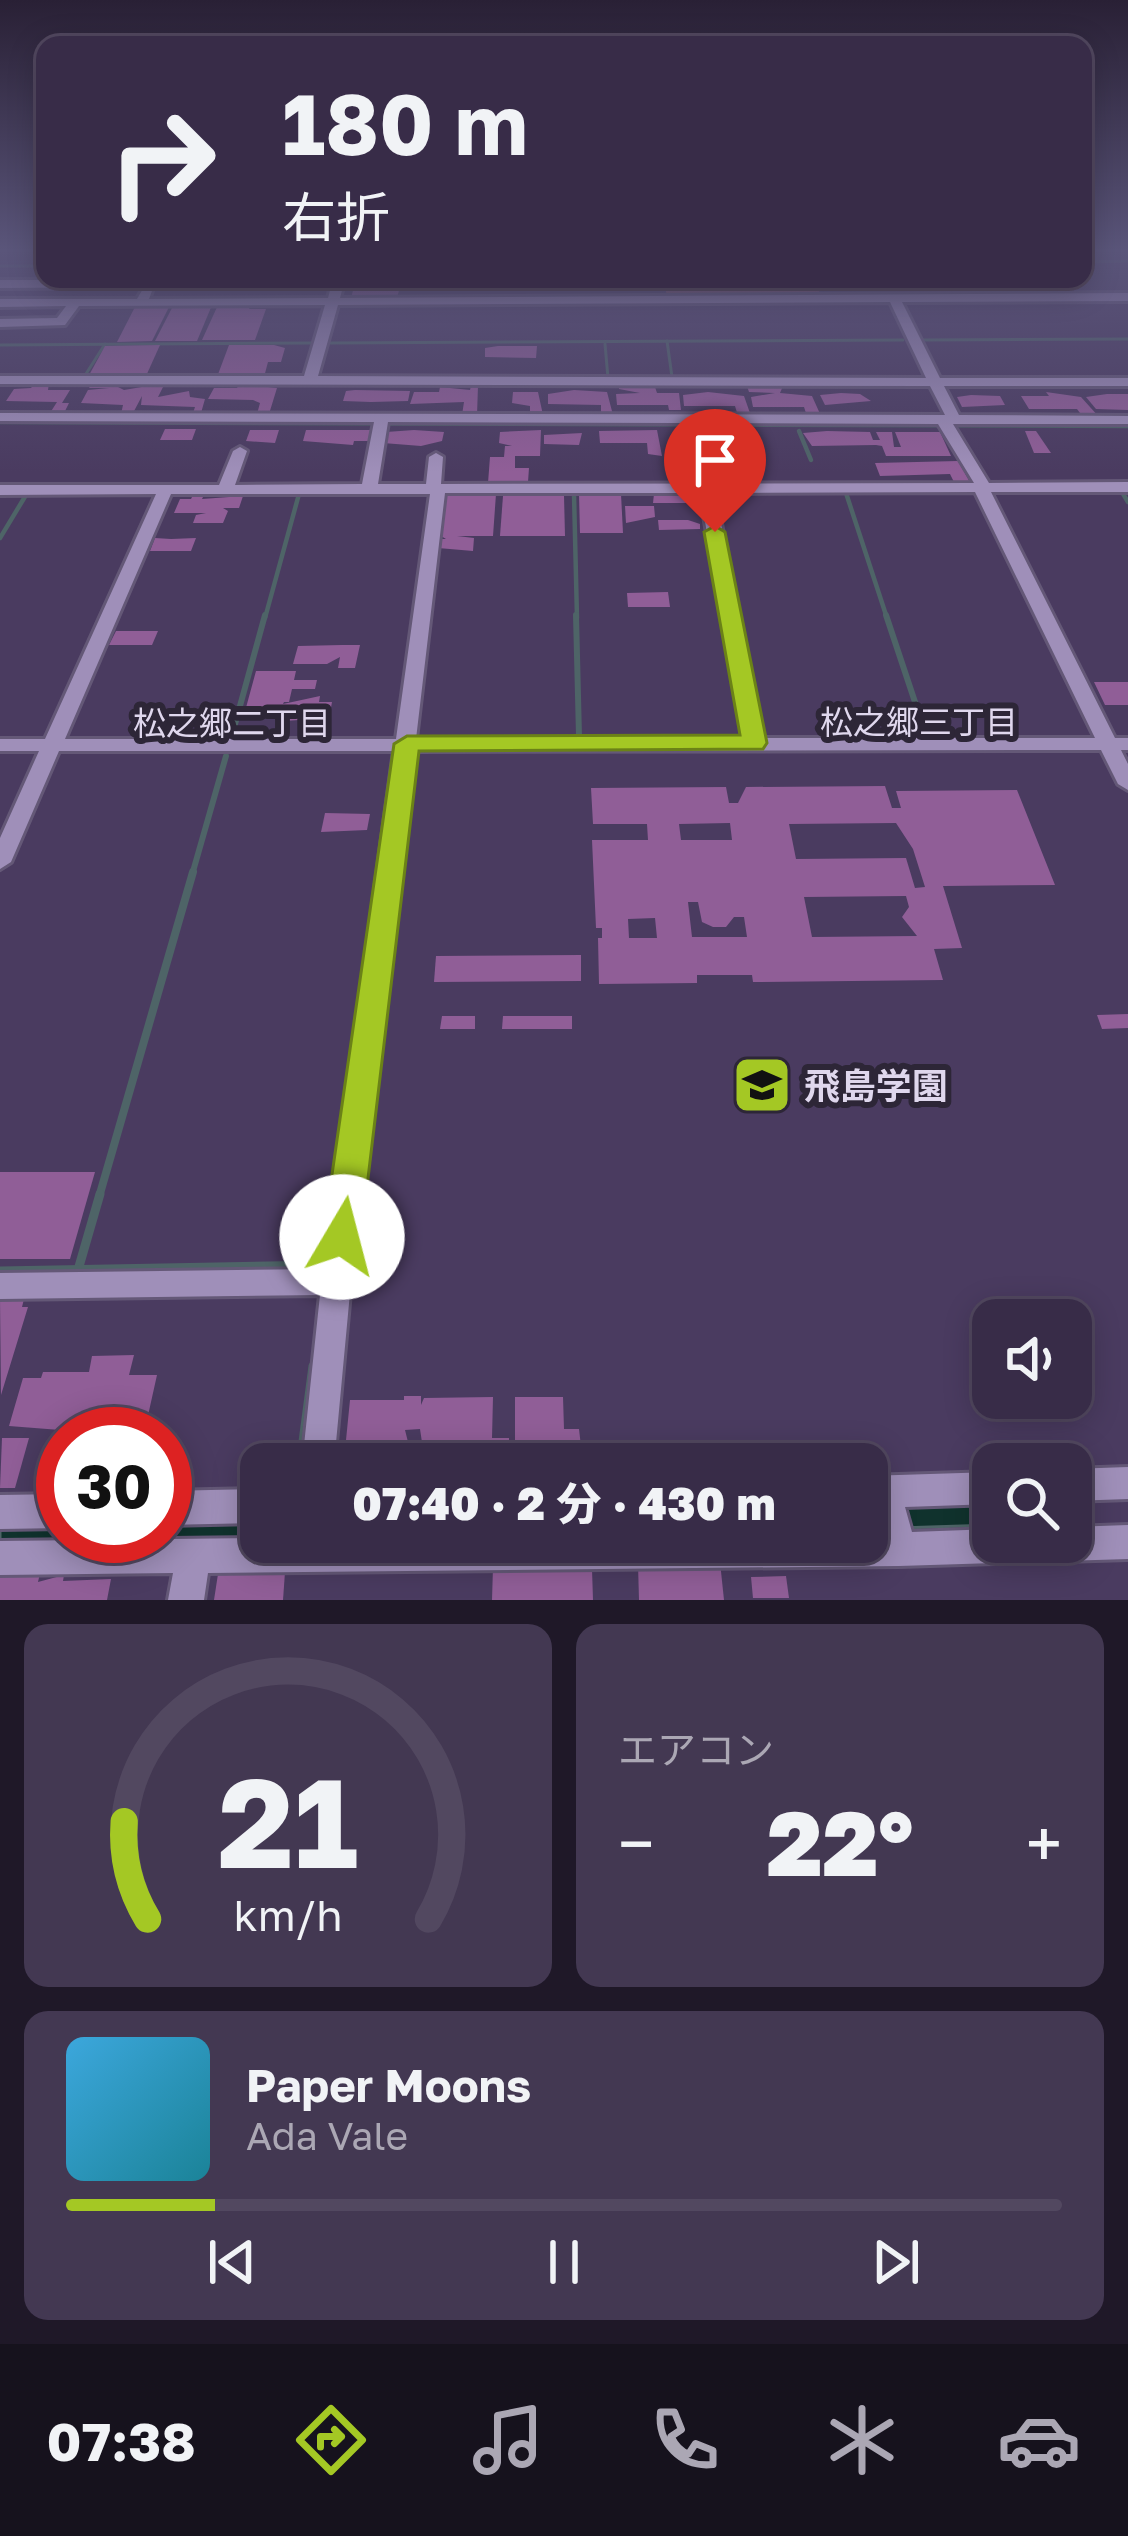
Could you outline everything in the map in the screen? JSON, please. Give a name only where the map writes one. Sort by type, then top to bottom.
[{"type":"street","points":[[310,380],[327,323]]},
{"type":"street","points":[[906,323],[934,382],[947,424],[1118,744],[1128,784]]},
{"type":"street","points":[[0,380],[1128,382]]},
{"type":"street","points":[[330,418],[341,380]]},
{"type":"street","points":[[0,417],[330,418],[381,423]]},
{"type":"street","points":[[0,426],[1128,420]]},
{"type":"street","points":[[368,490],[381,423]]},
{"type":"street","points":[[947,424],[1128,430]]},
{"type":"street","points":[[225,490],[240,451]]},
{"type":"street","points":[[320,1443],[336,1282],[407,744],[436,457]]},
{"type":"street","points":[[0,490],[1128,487]]},
{"type":"street","points":[[0,862],[165,490]]},
{"type":"street","points":[[707,490],[754,743]]},
{"type":"street","points":[[0,745],[1118,744]]},
{"type":"street","points":[[0,1286],[336,1282]]},
{"type":"street","points":[[1092,1485],[1128,1484]]},
{"type":"street","points":[[888,1492],[972,1489]]},
{"type":"street","points":[[192,1507],[240,1506]]},
{"type":"street","points":[[0,1512],[36,1511]]},
{"type":"street","points":[[888,1522],[899,1550]]},
{"type":"street","points":[[888,1550],[1128,1543]]},
{"type":"street","points":[[0,1558],[240,1551]]},
{"type":"street","points":[[186,1600],[194,1554]]},
{"type":"shaded area","points":[[972,1505],[972,1526],[888,1528],[888,1507]]},
{"type":"shaded area","points":[[240,1523],[240,1540],[192,1542],[192,1524]]},
{"type":"shaded area","points":[[36,1528],[36,1545],[0,1546],[0,1529]]},
{"type":"building","points":[[127,323],[161,323],[152,341],[117,342]]},
{"type":"building","points":[[164,323],[205,323],[197,341],[155,341]]},
{"type":"building","points":[[210,323],[261,323],[255,340],[202,340]]},
{"type":"building","points":[[160,345],[146,376],[88,377],[105,346]]},
{"type":"building","points":[[229,345],[285,348],[281,362],[268,362],[264,377],[217,377]]},
{"type":"building","points":[[537,346],[536,358],[485,357],[485,348]]},
{"type":"building","points":[[35,383],[49,383],[48,390],[70,390],[62,403],[69,403],[64,413],[50,413],[57,402],[6,401],[14,389],[31,388]]},
{"type":"building","points":[[92,383],[121,383],[118,387],[124,390],[165,383],[158,397],[189,391],[190,397],[205,399],[201,413],[193,413],[195,407],[141,405],[142,396],[133,413],[121,414],[123,405],[81,403],[88,390],[109,388],[89,388]]},
{"type":"building","points":[[239,384],[277,388],[269,414],[257,414],[260,403],[253,400],[208,399],[214,388],[237,388]]},
{"type":"building","points":[[619,384],[654,384],[657,393],[679,393],[681,410],[669,410],[668,405],[617,405],[616,394],[640,393],[619,389]]},
{"type":"building","points":[[478,386],[477,415],[462,415],[464,402],[410,404],[414,392],[439,392],[440,387],[470,390]]},
{"type":"building","points":[[747,386],[783,386],[780,393],[812,396],[821,416],[807,416],[804,407],[753,407],[751,397],[775,393],[749,392]]},
{"type":"building","points":[[346,391],[410,391],[408,401],[371,402],[343,401]]},
{"type":"building","points":[[513,392],[538,392],[543,415],[530,415],[530,406],[512,403]]},
{"type":"building","points":[[607,392],[613,415],[601,415],[601,405],[548,404],[548,394]]},
{"type":"building","points":[[1046,392],[1081,397],[1099,417],[1083,417],[1077,409],[1029,409],[1021,396],[1049,396]]},
{"type":"building","points":[[860,394],[871,401],[825,405],[820,395]]},
{"type":"building","points":[[1128,394],[1128,410],[1096,409],[1086,397]]},
{"type":"building","points":[[683,395],[744,396],[751,416],[738,416],[735,406],[684,406]]},
{"type":"building","points":[[1000,396],[1005,405],[962,407],[957,397]]},
{"type":"building","points":[[165,429],[196,429],[192,440],[160,440]]},
{"type":"building","points":[[250,430],[279,430],[275,443],[246,441]]},
{"type":"building","points":[[306,430],[375,430],[373,441],[354,441],[353,445],[303,441]]},
{"type":"building","points":[[541,430],[540,456],[515,456],[515,468],[529,468],[528,482],[488,483],[490,457],[504,457],[505,446],[512,446],[499,443],[500,432]]},
{"type":"building","points":[[657,430],[662,456],[648,454],[647,443],[600,443],[599,431]]},
{"type":"building","points":[[1025,431],[1036,431],[1051,453],[1034,453]]},
{"type":"building","points":[[386,432],[444,432],[442,441],[421,446],[383,443]]},
{"type":"building","points":[[870,432],[873,440],[880,440],[876,432],[892,432],[894,447],[901,447],[895,432],[940,432],[951,456],[886,456],[882,446],[876,445],[812,446],[803,433]]},
{"type":"building","points":[[582,433],[579,445],[544,444],[544,435]]},
{"type":"building","points":[[958,461],[971,484],[955,484],[950,474],[880,476],[875,463]]},
{"type":"building","points":[[446,494],[496,494],[493,536],[457,536],[474,538],[473,551],[438,548],[439,539],[446,539],[441,536]]},
{"type":"building","points":[[579,494],[621,494],[623,533],[580,533]]},
{"type":"building","points":[[654,494],[697,494],[699,503],[653,503]]},
{"type":"building","points":[[204,495],[202,499],[243,496],[239,508],[223,508],[228,511],[223,523],[193,523],[196,515],[206,513],[174,513],[180,499]]},
{"type":"building","points":[[503,496],[564,496],[565,536],[500,536]]},
{"type":"building","points":[[625,506],[654,506],[655,517],[626,523]]},
{"type":"building","points":[[658,520],[688,520],[700,524],[700,529],[659,530]]},
{"type":"building","points":[[155,538],[196,538],[191,551],[150,551]]},
{"type":"building","points":[[668,592],[670,607],[628,607],[627,593]]},
{"type":"building","points":[[116,631],[158,631],[152,645],[109,645]]},
{"type":"building","points":[[360,645],[355,668],[338,668],[340,657],[327,664],[293,664],[298,646]]},
{"type":"building","points":[[256,671],[296,671],[294,680],[317,680],[315,689],[292,689],[289,702],[283,704],[320,696],[319,702],[332,702],[329,718],[284,721],[286,715],[244,715]]},
{"type":"building","points":[[1094,682],[1128,682],[1128,705],[1105,705]]},
{"type":"building","points":[[885,786],[892,808],[901,808],[896,791],[1017,790],[1055,885],[943,886],[962,948],[934,949],[943,980],[753,982],[752,975],[697,975],[697,983],[599,984],[602,928],[596,928],[592,840],[648,840],[647,824],[593,824],[591,788],[726,787],[729,803],[738,803],[746,787]],"holes":[[[730,823],[732,840],[681,840],[679,824]],[[896,823],[913,849],[925,887],[915,888],[906,858],[796,859],[789,824]],[[906,896],[909,907],[902,917],[917,936],[812,937],[804,897]],[[688,902],[698,902],[702,922],[713,927],[726,927],[734,917],[744,917],[747,937],[692,937]],[[655,918],[657,938],[629,938],[628,919]]]},
{"type":"building","points":[[325,813],[370,814],[367,830],[321,832]]},
{"type":"building","points":[[581,955],[581,981],[434,982],[436,956]]},
{"type":"building","points":[[1128,1014],[1128,1028],[1102,1029],[1097,1015]]},
{"type":"building","points":[[442,1016],[475,1016],[475,1029],[440,1029]]},
{"type":"building","points":[[503,1016],[572,1016],[572,1029],[502,1029]]},
{"type":"building","points":[[0,1172],[95,1172],[70,1259],[0,1259]]},
{"type":"building","points":[[0,1299],[24,1299],[22,1307],[28,1307],[1,1395]]},
{"type":"building","points":[[134,1355],[129,1375],[157,1375],[150,1407],[36,1407],[36,1428],[9,1426],[23,1378],[41,1378],[43,1372],[89,1372],[92,1356]]},
{"type":"building","points":[[404,1396],[421,1396],[421,1405],[424,1398],[493,1397],[492,1438],[509,1438],[509,1443],[422,1443],[420,1429],[405,1430],[408,1443],[340,1443],[346,1440],[350,1400],[404,1400]]},
{"type":"building","points":[[515,1397],[563,1397],[564,1429],[579,1429],[581,1443],[559,1441],[515,1441]]},
{"type":"building","points":[[2,1438],[29,1438],[15,1488],[0,1488]]},
{"type":"building","points":[[720,1563],[724,1600],[639,1600],[638,1564]]},
{"type":"building","points":[[516,1565],[592,1569],[593,1600],[492,1600],[493,1567],[516,1570]]},
{"type":"building","points":[[41,1569],[38,1582],[64,1575],[63,1581],[111,1579],[107,1600],[0,1600],[0,1570]]},
{"type":"building","points":[[285,1572],[283,1600],[214,1600],[218,1574]]},
{"type":"building","points":[[786,1576],[789,1598],[753,1598],[751,1577]]},
{"type":"waterway","points":[[923,340],[1128,339]]},
{"type":"waterway","points":[[667,341],[903,340]]},
{"type":"waterway","points":[[329,343],[667,341]]},
{"type":"waterway","points":[[667,341],[672,377]]},
{"type":"waterway","points":[[105,344],[312,343]]},
{"type":"waterway","points":[[0,345],[105,344]]},
{"type":"waterway","points":[[84,377],[105,344]]},
{"type":"waterway","points":[[605,344],[608,378]]},
{"type":"waterway","points":[[0,422],[1128,426]]},
{"type":"waterway","points":[[799,431],[811,460]]},
{"type":"waterway","points":[[1122,492],[1128,502]]},
{"type":"waterway","points":[[846,493],[887,618]]},
{"type":"waterway","points":[[265,618],[299,494]]},
{"type":"waterway","points":[[574,494],[577,618]]},
{"type":"waterway","points":[[0,538],[26,495]]},
{"type":"waterway","points":[[232,735],[265,615]]},
{"type":"waterway","points":[[576,615],[579,736]]},
{"type":"waterway","points":[[887,618],[924,729]]},
{"type":"waterway","points":[[192,875],[226,756]]},
{"type":"waterway","points":[[99,1197],[193,872]]},
{"type":"waterway","points":[[78,1270],[100,1194]]},
{"type":"waterway","points":[[78,1270],[325,1265]]},
{"type":"waterway","points":[[0,1271],[78,1270]]},
{"type":"waterway","points":[[303,1443],[313,1366]]},
{"type":"place","name":"飛島学園","points":[[762,1085]]},
{"type":"district","name":"松之郷三丁目","points":[[919,721]]},
{"type":"district","name":"松之郷二丁目","points":[[232,722]]},
{"type":"route","points":[[342,1237],[407,744],[754,743],[715,532]]}]
